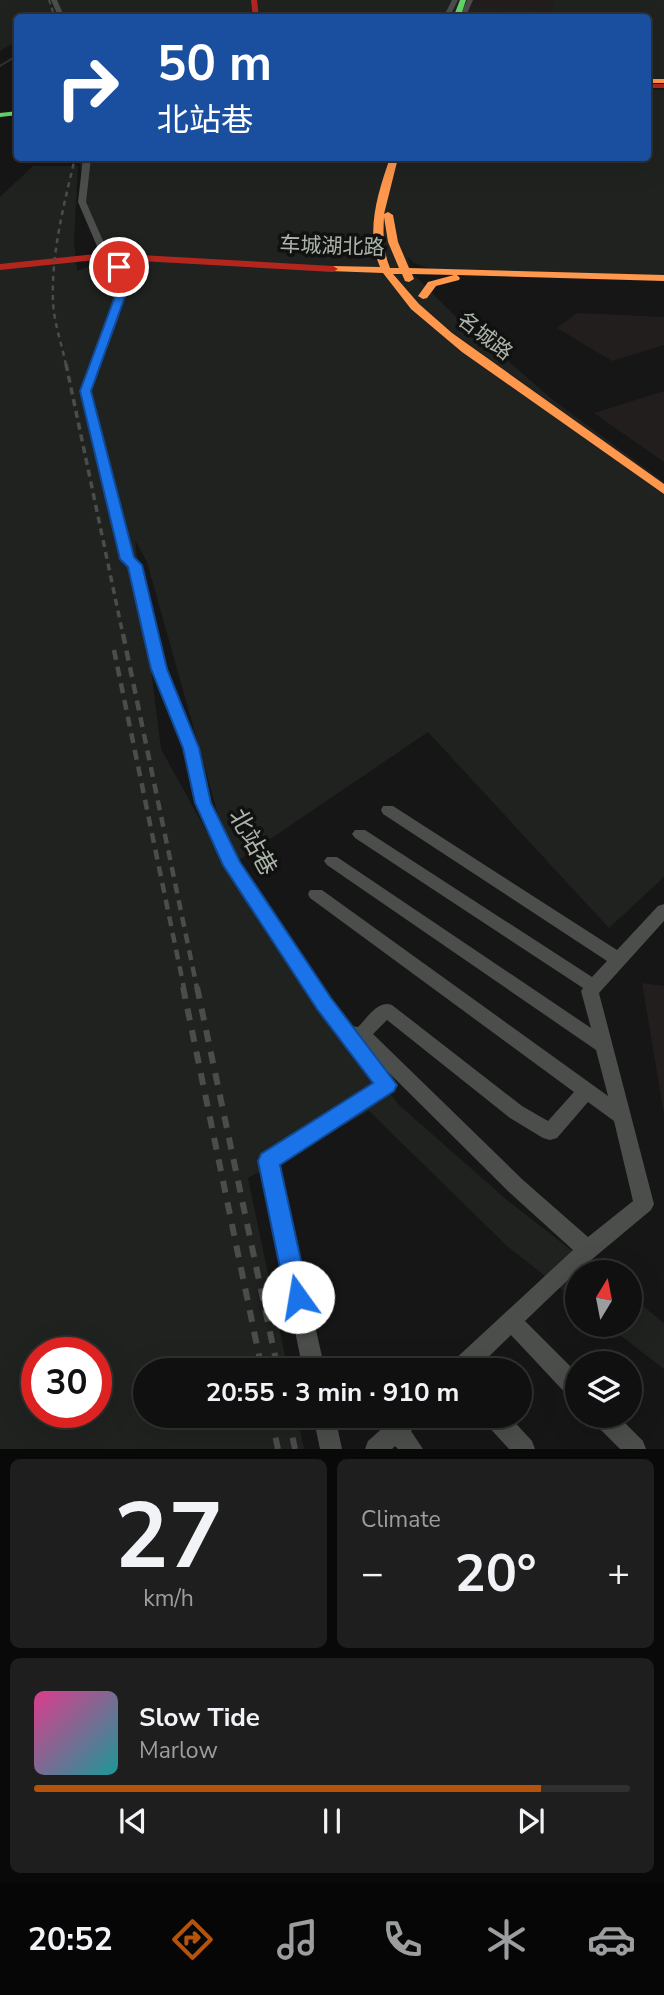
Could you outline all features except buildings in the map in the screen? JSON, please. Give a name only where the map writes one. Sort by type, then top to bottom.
[{"type":"main road","points":[[393,161],[381,197],[379,243],[395,270],[414,263],[454,275]]},
{"type":"main road","name":"名城路","points":[[404,161],[390,197],[388,216],[395,270],[431,321],[486,364],[664,491]]},
{"type":"main road","name":"车城湖北路","points":[[106,258],[228,266],[395,270]]},
{"type":"main road","name":"车城湖北路","points":[[0,268],[106,258],[664,285]]},
{"type":"main road","name":"名城路","points":[[395,270],[465,337],[664,475]]},
{"type":"main road","name":"车城湖北路","points":[[454,275],[664,278]]},
{"type":"main road","points":[[423,296],[425,289],[435,281],[454,275]]},
{"type":"street","name":"北站巷","points":[[87,161],[82,202],[106,258],[119,267],[123,288],[86,391],[127,559],[135,565],[159,669],[191,748],[203,803],[232,865],[324,1003],[355,1033],[387,1085],[269,1161],[311,1358]]},
{"type":"street","points":[[388,810],[619,960]]},
{"type":"street","points":[[360,834],[594,987]]},
{"type":"street","points":[[332,861],[604,1046]]},
{"type":"street","points":[[316,894],[622,1117]]},
{"type":"street","points":[[472,1358],[588,1250],[644,1204],[590,991],[664,910]]},
{"type":"street","points":[[587,1091],[550,1132],[516,1112],[386,1010],[355,1033],[516,1186],[588,1250]]},
{"type":"street","points":[[511,1321],[565,1377]]},
{"type":"street","points":[[327,1428],[331,1449]]},
{"type":"street","points":[[376,1449],[399,1428]]},
{"type":"street","points":[[406,1428],[412,1449]]},
{"type":"street","points":[[505,1428],[524,1449]]},
{"type":"street","points":[[615,1428],[635,1449]]},
{"type":"shaded area","points":[[0,0],[664,0],[664,80],[651,79],[651,14],[61,14],[59,10],[54,14],[14,14],[14,43],[0,51]]},
{"type":"shaded area","points":[[470,0],[554,0],[551,11],[467,7]]},
{"type":"shaded area","points":[[651,89],[664,90],[664,278],[431,269],[414,263],[407,256],[413,274],[453,314],[553,400],[664,482],[664,877],[609,928],[428,732],[232,865],[147,562],[135,540],[161,749],[220,856],[334,1024],[400,1106],[507,1200],[584,1260],[565,1260],[565,1292],[507,1246],[369,1111],[248,1178],[286,1358],[133,1358],[133,1428],[300,1428],[304,1449],[0,1449],[0,197],[33,166],[78,166],[74,240],[77,271],[107,260],[82,202],[80,161],[651,161]]},
{"type":"shaded area","points":[[577,313],[664,317],[664,345],[612,361],[557,328]]},
{"type":"shaded area","points":[[664,391],[664,462],[594,413]]},
{"type":"shaded area","points":[[642,983],[664,986],[664,1115]]},
{"type":"shaded area","points":[[642,1306],[664,1323],[664,1369],[623,1337],[642,1337]]},
{"type":"waterway","points":[[0,66],[14,57]]},
{"type":"railway","points":[[49,0],[54,14]]},
{"type":"railway","points":[[66,365],[55,318],[53,284],[59,229],[74,161]]},
{"type":"railway","points":[[66,364],[123,635]]},
{"type":"railway","points":[[123,634],[197,988]]},
{"type":"railway","points":[[114,650],[184,988]]},
{"type":"railway","points":[[183,987],[260,1358]]},
{"type":"railway","points":[[197,987],[275,1358]]},
{"type":"railway","points":[[274,1428],[278,1449]]},
{"type":"railway","points":[[291,1428],[295,1449]]},
{"type":"traffic: fast","points":[[458,14],[463,0]]},
{"type":"traffic: fast","points":[[0,115],[14,113]]},
{"type":"traffic: slow","points":[[651,81],[664,81]]},
{"type":"traffic: slow","points":[[393,161],[381,202],[378,234],[383,264],[401,292],[466,349],[664,490]]},
{"type":"traffic: slow","points":[[388,215],[393,242],[409,279]]},
{"type":"traffic: slow","points":[[333,269],[664,278]]},
{"type":"traffic: slow","points":[[423,296],[432,284],[455,278]]},
{"type":"traffic: jam","points":[[254,0],[256,14]]},
{"type":"traffic: jam","points":[[651,86],[664,86]]},
{"type":"traffic: jam","points":[[0,267],[105,256],[333,269]]},
{"type":"route","points":[[119,267],[123,288],[86,391],[127,559],[135,565],[159,669],[191,748],[203,803],[232,865],[324,1003],[387,1085],[269,1161],[298,1297]]}]
